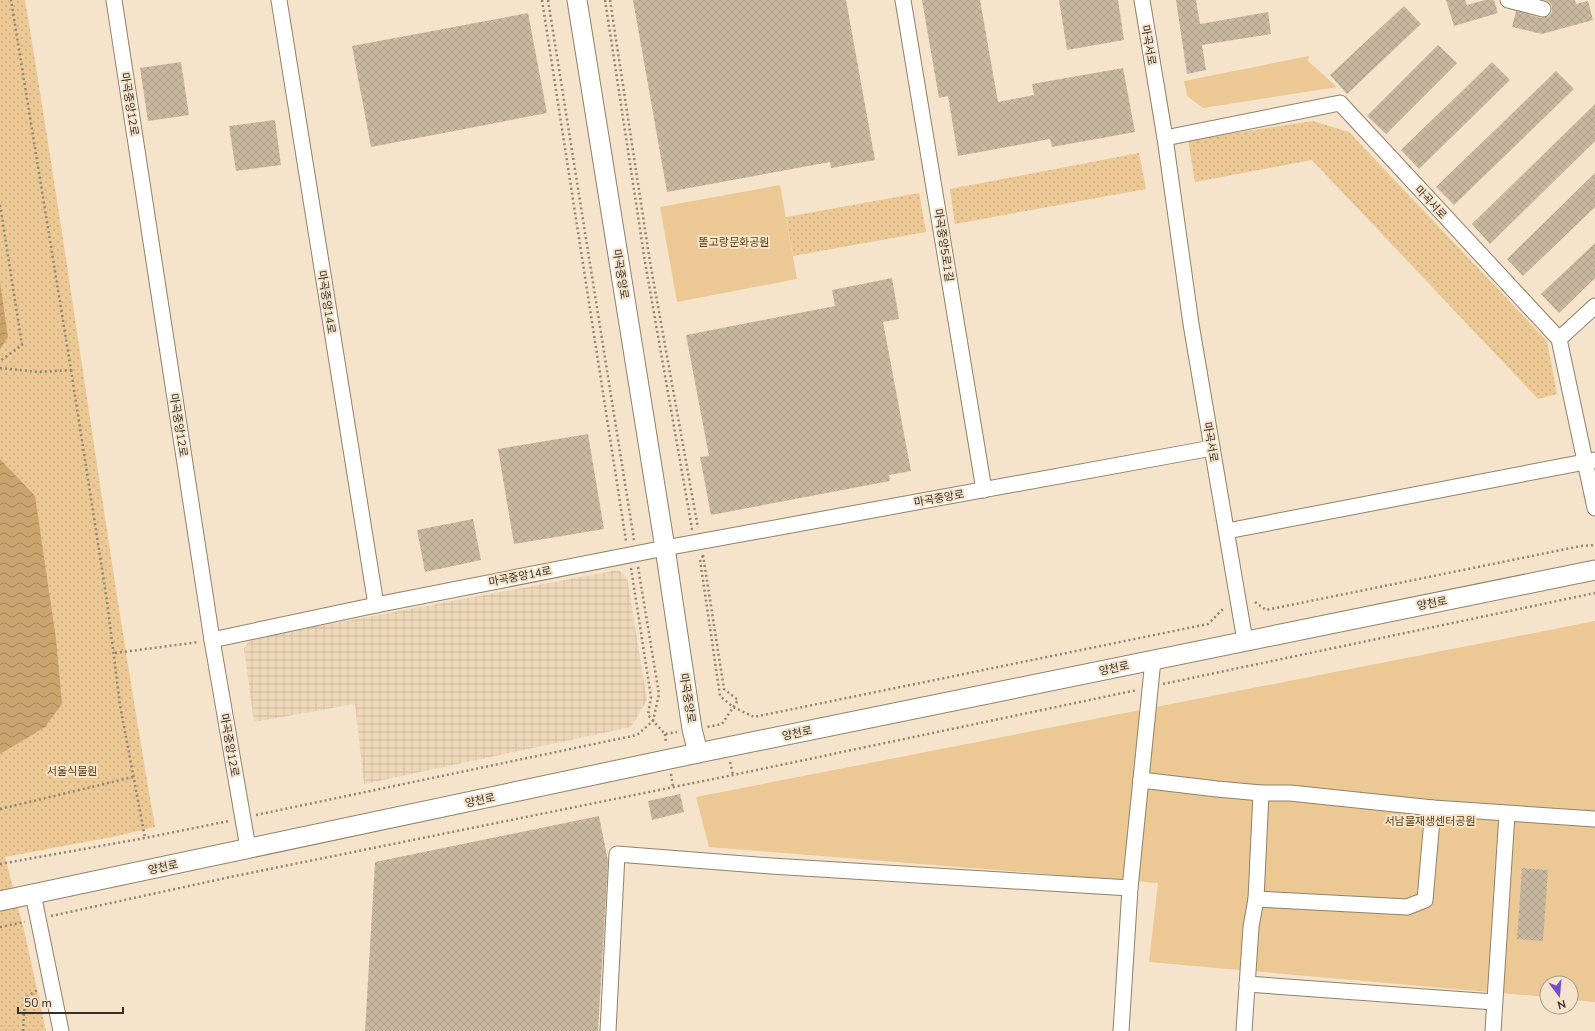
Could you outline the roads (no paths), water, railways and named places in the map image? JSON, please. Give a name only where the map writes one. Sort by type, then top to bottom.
[{"type":"main road","name":"마곡중앙로","points":[[577,0],[665,548],[692,729],[698,754]]},
{"type":"main road","name":"양천로","points":[[0,901],[698,754],[1595,570]]},
{"type":"street","name":"마곡중앙12로","points":[[114,0],[212,640],[248,848]]},
{"type":"street","name":"마곡중앙14로","points":[[279,0],[376,605]]},
{"type":"street","name":"마곡중앙5로1길","points":[[903,0],[984,490]]},
{"type":"street","name":"마곡서로","points":[[1142,0],[1165,138],[1191,318],[1245,641]]},
{"type":"street","points":[[1508,0],[1543,9]]},
{"type":"street","name":"마곡서로","points":[[1165,138],[1340,102],[1559,340]]},
{"type":"street","points":[[1595,306],[1559,340],[1590,461],[1595,508]]},
{"type":"street","name":"마곡중앙로","points":[[665,548],[1212,448]]},
{"type":"street","points":[[1226,531],[1590,461]]},
{"type":"street","name":"마곡중앙14로","points":[[212,640],[376,605],[665,548]]},
{"type":"street","points":[[1120,1031],[1130,888],[1153,660]]},
{"type":"street","points":[[1141,780],[1261,793],[1290,793],[1433,808],[1595,819]]},
{"type":"street","points":[[1244,1031],[1251,927],[1256,899],[1261,793]]},
{"type":"street","points":[[1256,899],[1407,907],[1425,900],[1433,808]]},
{"type":"street","points":[[1493,1031],[1507,814]]},
{"type":"street","points":[[608,1031],[617,854],[771,866],[1130,888]]},
{"type":"street","points":[[33,894],[61,1031]]},
{"type":"street","points":[[1247,984],[1494,1002]]},
{"type":"water","points":[[0,282],[8,337],[0,349]]},
{"type":"water","points":[[0,459],[35,496],[56,639],[62,704],[45,727],[0,754]]},
{"type":"park label","name":"똘고랑문화공원","points":[[734,242]]},
{"type":"park label","name":"서울식물원","points":[[72,771]]},
{"type":"park label","name":"서남물재생센터공원","points":[[1430,821]]}]
